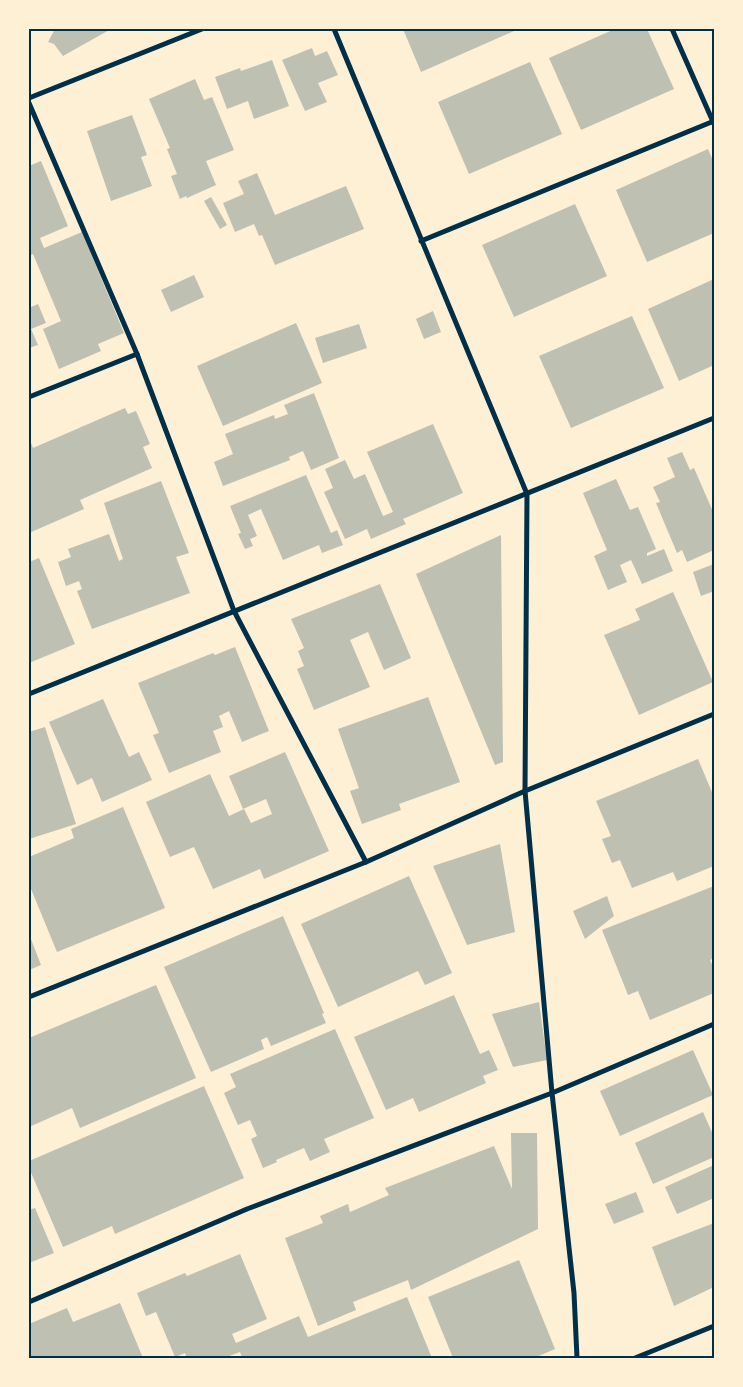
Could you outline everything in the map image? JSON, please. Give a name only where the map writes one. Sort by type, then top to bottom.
[{"type":"street","points":[[29,98],[202,29]]},
{"type":"street","points":[[334,29],[527,494],[525,792],[552,1093],[574,1293],[577,1358]]},
{"type":"street","points":[[421,241],[714,122],[672,29]]},
{"type":"street","points":[[29,103],[137,354],[234,611],[366,862]]},
{"type":"street","points":[[29,397],[137,354]]},
{"type":"street","points":[[29,694],[714,418]]},
{"type":"street","points":[[29,997],[366,862],[525,792],[714,714]]},
{"type":"street","points":[[29,1302],[247,1210],[552,1093],[714,1024]]},
{"type":"street","points":[[635,1358],[714,1326]]},
{"type":"building","points":[[55,29],[111,29],[63,56],[54,44],[48,42]]},
{"type":"building","points":[[403,29],[513,29],[514,31],[421,72]]},
{"type":"building","points":[[615,29],[647,29],[674,89],[581,130],[549,58]]},
{"type":"building","points":[[312,48],[315,56],[327,51],[338,75],[318,83],[327,102],[305,111],[282,60]]},
{"type":"building","points":[[272,60],[289,106],[254,119],[248,101],[227,109],[215,77],[240,68],[241,71]]},
{"type":"building","points":[[530,62],[562,134],[469,174],[438,102]]},
{"type":"building","points":[[195,79],[204,100],[212,97],[234,150],[206,161],[216,185],[187,198],[186,196],[180,199],[171,176],[177,174],[167,149],[170,148],[149,99]]},
{"type":"building","points":[[132,115],[147,155],[141,157],[152,186],[111,201],[87,131]]},
{"type":"building","points":[[708,149],[714,163],[714,233],[647,262],[616,190]]},
{"type":"building","points":[[41,161],[68,226],[40,238],[44,248],[82,232],[124,333],[98,344],[101,351],[59,369],[43,329],[61,321],[33,254],[29,256],[29,166]]},
{"type":"building","points":[[257,173],[275,215],[346,186],[364,229],[275,265],[262,235],[259,236],[254,224],[235,232],[223,203],[244,194],[238,181]]},
{"type":"building","points":[[211,197],[227,225],[220,229],[204,201]]},
{"type":"building","points":[[575,204],[607,276],[514,317],[482,245]]},
{"type":"building","points":[[194,275],[204,297],[171,312],[161,290]]},
{"type":"building","points":[[714,279],[714,365],[679,381],[648,309]]},
{"type":"building","points":[[38,304],[46,323],[31,329],[38,345],[29,348],[29,308]]},
{"type":"building","points":[[433,311],[441,332],[424,339],[416,319]]},
{"type":"building","points":[[632,316],[664,388],[571,428],[539,356]]},
{"type":"building","points":[[296,323],[322,383],[223,426],[197,366]]},
{"type":"building","points":[[359,324],[367,348],[323,363],[315,338]]},
{"type":"building","points":[[314,393],[339,458],[311,470],[303,451],[289,457],[290,460],[223,486],[214,462],[233,454],[225,434],[274,415],[275,419],[288,414],[284,405]]},
{"type":"building","points":[[125,408],[128,414],[136,411],[150,444],[143,447],[152,468],[80,500],[84,509],[29,533],[29,438],[33,448]]},
{"type":"building","points":[[433,424],[463,493],[403,519],[406,524],[371,539],[367,529],[345,539],[324,492],[333,488],[325,469],[345,460],[354,479],[365,474],[383,516],[393,512],[367,452]]},
{"type":"building","points":[[682,452],[690,470],[694,468],[714,514],[714,550],[687,562],[682,550],[677,553],[656,503],[660,502],[653,487],[675,477],[667,458]]},
{"type":"building","points":[[306,475],[331,533],[337,530],[343,545],[322,553],[319,545],[283,560],[261,509],[248,515],[257,536],[250,539],[253,546],[245,549],[238,534],[241,533],[230,506]]},
{"type":"building","points":[[616,479],[630,510],[638,507],[656,549],[647,553],[647,556],[664,549],[673,571],[642,584],[631,560],[620,565],[627,582],[608,590],[594,556],[607,550],[583,493]]},
{"type":"building","points":[[161,481],[189,553],[176,557],[190,593],[92,629],[77,591],[82,589],[79,581],[66,586],[58,562],[71,557],[68,549],[109,534],[119,561],[123,559],[104,503]]},
{"type":"building","points":[[501,535],[503,762],[495,765],[416,574]]},
{"type":"building","points":[[39,558],[75,644],[29,663],[29,562]]},
{"type":"building","points":[[714,564],[714,591],[701,596],[693,572]]},
{"type":"building","points":[[380,584],[411,658],[384,670],[368,632],[350,640],[370,687],[314,710],[297,669],[304,666],[298,651],[304,648],[291,619]]},
{"type":"building","points":[[673,592],[713,682],[639,715],[604,635],[640,620],[635,609]]},
{"type":"building","points":[[235,647],[269,731],[242,742],[229,711],[219,716],[223,727],[213,731],[221,752],[169,773],[153,735],[159,733],[138,683],[213,653],[215,655]]},
{"type":"building","points":[[428,697],[460,782],[399,804],[401,810],[362,824],[350,791],[359,788],[338,729]]},
{"type":"building","points":[[103,699],[129,757],[139,752],[152,780],[102,802],[92,778],[77,785],[49,722]]},
{"type":"building","points":[[45,727],[76,824],[29,839],[29,732]]},
{"type":"building","points":[[285,752],[329,851],[264,879],[260,869],[213,889],[194,847],[170,857],[146,802],[210,774],[229,816],[244,809],[251,823],[272,814],[266,799],[243,809],[229,776]]},
{"type":"building","points":[[698,759],[714,797],[714,866],[677,881],[673,872],[632,888],[620,860],[612,863],[602,839],[611,836],[596,801]]},
{"type":"building","points":[[123,807],[165,908],[57,952],[29,884],[29,857],[74,838],[71,829]]},
{"type":"building","points":[[500,844],[515,932],[467,945],[433,866]]},
{"type":"building","points":[[409,876],[452,973],[425,985],[418,971],[338,1007],[301,924]]},
{"type":"building","points":[[714,886],[714,958],[710,960],[714,969],[714,993],[650,1020],[638,991],[628,995],[602,930]]},
{"type":"building","points":[[607,896],[614,916],[585,939],[573,911]]},
{"type":"building","points":[[283,916],[324,1013],[322,1014],[326,1023],[271,1046],[267,1037],[261,1040],[264,1049],[211,1072],[164,967]]},
{"type":"building","points":[[29,934],[41,965],[29,970]]},
{"type":"building","points":[[156,985],[196,1078],[80,1128],[72,1108],[29,1127],[29,1038]]},
{"type":"building","points":[[454,995],[480,1054],[489,1050],[498,1070],[483,1076],[486,1083],[419,1112],[413,1098],[386,1110],[354,1037]]},
{"type":"building","points":[[539,1002],[547,1060],[513,1067],[492,1014]]},
{"type":"building","points":[[335,1029],[374,1118],[324,1139],[330,1152],[310,1161],[304,1148],[263,1168],[251,1139],[257,1136],[250,1120],[238,1125],[224,1093],[236,1087],[230,1074]]},
{"type":"building","points":[[693,1050],[713,1095],[620,1136],[600,1091]]},
{"type":"building","points":[[204,1086],[244,1178],[115,1234],[112,1226],[63,1247],[29,1168],[29,1161]]},
{"type":"building","points":[[703,1112],[714,1137],[714,1157],[653,1184],[635,1143]]},
{"type":"building","points":[[511,1133],[537,1133],[538,1229],[411,1290],[408,1280],[353,1302],[356,1310],[318,1326],[285,1238],[323,1223],[320,1216],[348,1204],[350,1212],[389,1195],[385,1188],[494,1146],[512,1189]]},
{"type":"building","points":[[714,1165],[714,1198],[677,1214],[665,1187]]},
{"type":"building","points":[[636,1192],[644,1212],[614,1224],[605,1204]]},
{"type":"building","points":[[35,1208],[54,1253],[29,1263],[29,1210]]},
{"type":"building","points":[[714,1223],[714,1287],[674,1306],[652,1247]]},
{"type":"building","points":[[240,1254],[267,1319],[232,1334],[236,1343],[299,1316],[308,1337],[407,1297],[432,1358],[242,1358],[240,1352],[224,1358],[187,1358],[185,1353],[175,1357],[156,1312],[146,1316],[137,1293],[185,1273],[187,1276]]},
{"type":"building","points":[[519,1260],[555,1349],[534,1358],[453,1358],[428,1297]]},
{"type":"building","points":[[120,1303],[143,1358],[31,1358],[29,1354],[29,1324],[67,1308],[73,1322]]}]
